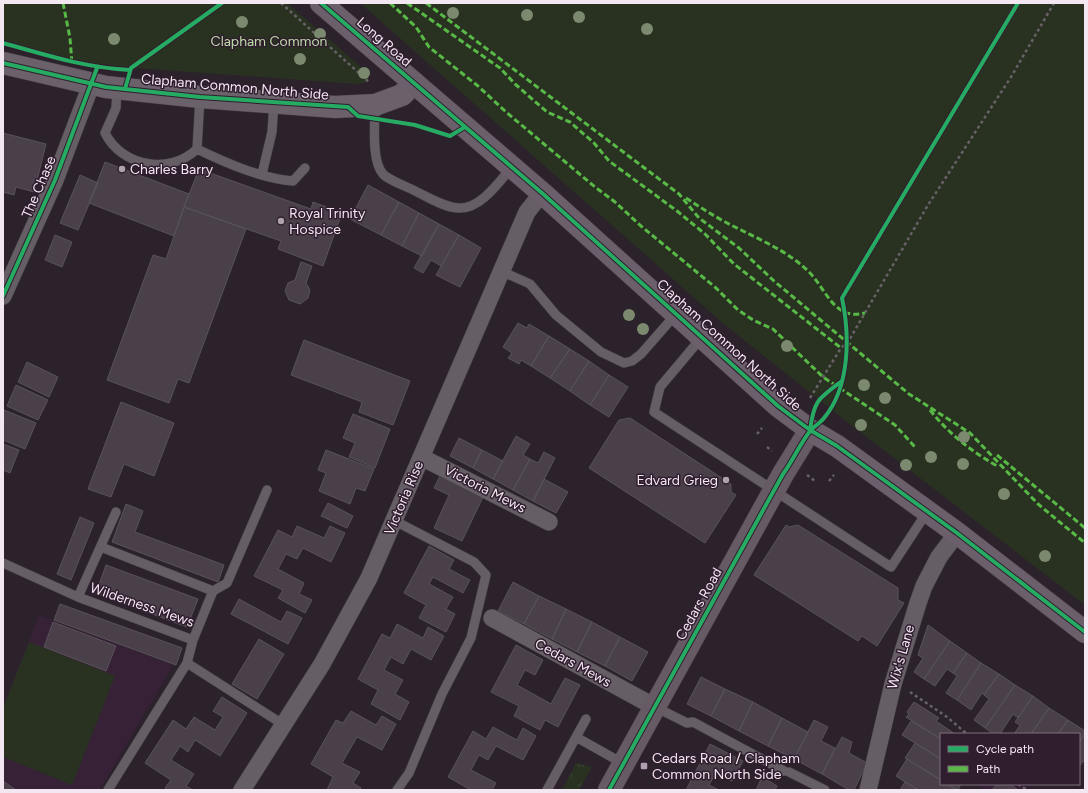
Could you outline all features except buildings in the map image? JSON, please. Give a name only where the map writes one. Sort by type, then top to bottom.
[{"type":"highway","name":"Long Road","points":[[321,3],[414,83]]},
{"type":"highway","name":"Clapham Common North Side","points":[[414,83],[542,193],[766,396],[810,430],[837,446],[957,533],[1085,632]]},
{"type":"main road","name":"Clapham Common North Side","points":[[3,63],[91,85],[200,97],[335,107],[374,96],[402,95],[414,83]]},
{"type":"main road","name":"Cedars Road","points":[[610,790],[774,492],[810,430]]},
{"type":"street","name":"The Chase","points":[[3,296],[54,180],[91,85]]},
{"type":"street","name":"Victoria Rise","points":[[242,790],[322,664],[369,578],[395,521],[421,457],[527,212],[542,193]]},
{"type":"street","name":"Victoria Mews","points":[[421,457],[549,522]]},
{"type":"street","name":"Wix's Lane","points":[[868,790],[893,684],[924,586],[939,557],[957,533]]},
{"type":"street","name":"Cedars Mews","points":[[492,618],[655,708]]},
{"type":"lane","points":[[117,88],[116,108],[105,133],[109,140],[119,150],[131,158],[149,165],[168,164],[187,159],[197,149],[200,97]]},
{"type":"lane","points":[[374,96],[374,142],[378,164],[383,174],[444,205],[458,208],[470,206],[482,199],[512,167]]},
{"type":"lane","points":[[262,174],[272,132],[274,102]]},
{"type":"lane","points":[[197,149],[215,158],[280,180],[293,181],[305,168]]},
{"type":"lane","points":[[501,271],[530,284],[562,320],[601,352],[624,363],[632,361],[641,354],[676,314]]},
{"type":"lane","points":[[702,337],[660,387],[654,412],[774,492],[891,567],[927,512]]},
{"type":"lane","points":[[101,547],[213,591],[227,583],[267,490]]},
{"type":"lane","name":"Wilderness Mews","points":[[78,597],[116,512]]},
{"type":"lane","points":[[395,521],[474,562],[486,575],[471,638],[442,694],[408,773],[397,790]]},
{"type":"lane","name":"Wilderness Mews","points":[[3,563],[78,597],[193,640],[213,591]]},
{"type":"lane","points":[[108,790],[187,663],[193,640]]},
{"type":"lane","points":[[187,663],[284,725]]},
{"type":"lane","points":[[655,708],[687,723],[693,722],[825,790]]},
{"type":"lane","points":[[547,790],[586,719]]},
{"type":"lane","points":[[576,736],[624,764]]},
{"type":"path","points":[[281,3],[374,96]]},
{"type":"path","points":[[845,354],[848,342],[928,205],[1011,76],[1054,3]]},
{"type":"path","points":[[847,330],[848,342]]},
{"type":"path","points":[[810,398],[841,348],[848,342]]},
{"type":"path","points":[[757,434],[762,428]]},
{"type":"path","points":[[767,447],[772,451]]},
{"type":"path","points":[[806,474],[815,481]]},
{"type":"path","points":[[829,481],[834,474]]},
{"type":"path","points":[[893,684],[909,691],[947,717],[966,733]]},
{"type":"shaded area","points":[[39,615],[173,665],[100,790],[3,790],[3,707]]},
{"type":"shaded area","points":[[978,785],[1025,785],[1031,790],[985,790]]},
{"type":"green space","name":"Clapham Common","points":[[3,3],[287,3],[368,73],[368,82],[357,84],[108,66],[60,57],[3,40]]},
{"type":"green space","points":[[360,3],[1085,3],[1085,605],[842,418],[725,325]]},
{"type":"green space","points":[[29,642],[115,676],[72,785],[3,757],[3,708]]},
{"type":"green space","points":[[576,763],[592,767],[579,790],[562,790]]},
{"type":"marked path","points":[[63,3],[70,38],[72,64]]},
{"type":"marked path","points":[[390,3],[416,27],[429,47],[478,86],[506,112],[615,202],[641,226],[716,288],[738,310],[753,320],[773,329],[823,377],[895,425],[915,447]]},
{"type":"marked path","points":[[407,3],[500,68],[515,84],[547,112],[570,122],[594,143],[609,161],[677,211],[705,234],[734,264],[841,348]]},
{"type":"marked path","points":[[426,3],[679,194],[699,218],[739,248],[774,281],[909,394],[970,433],[1038,504],[1085,543]]},
{"type":"marked path","points":[[686,198],[734,227],[794,259],[809,272],[838,308],[854,314],[865,313]]},
{"type":"marked path","points":[[930,410],[937,419],[962,442],[999,467]]},
{"type":"marked path","points":[[997,455],[1085,528]]},
{"type":"cycle path","points":[[125,89],[131,68],[222,3]]},
{"type":"cycle path","points":[[321,3],[542,193],[778,406],[810,430],[837,446],[957,533],[1085,632]]},
{"type":"cycle path","points":[[609,790],[783,474],[807,435],[824,418],[833,406],[839,392],[846,361],[846,328],[842,298],[1018,3]]},
{"type":"cycle path","points":[[3,43],[82,64],[130,70]]},
{"type":"cycle path","points":[[3,63],[106,87],[200,97],[348,107],[358,116],[415,125],[450,136],[465,127]]},
{"type":"cycle path","points":[[3,296],[55,180],[97,68]]},
{"type":"cycle path","points":[[810,430],[813,412],[818,401],[842,381]]},
{"type":"place","name":"Charles Barry","points":[[122,169]]},
{"type":"place","name":"Royal Trinity Hospice","points":[[281,221]]},
{"type":"place","name":"Edvard Grieg","points":[[726,480]]},
{"type":"place","name":"Cedars Road / Clapham Common North Side","points":[[644,766]]}]
